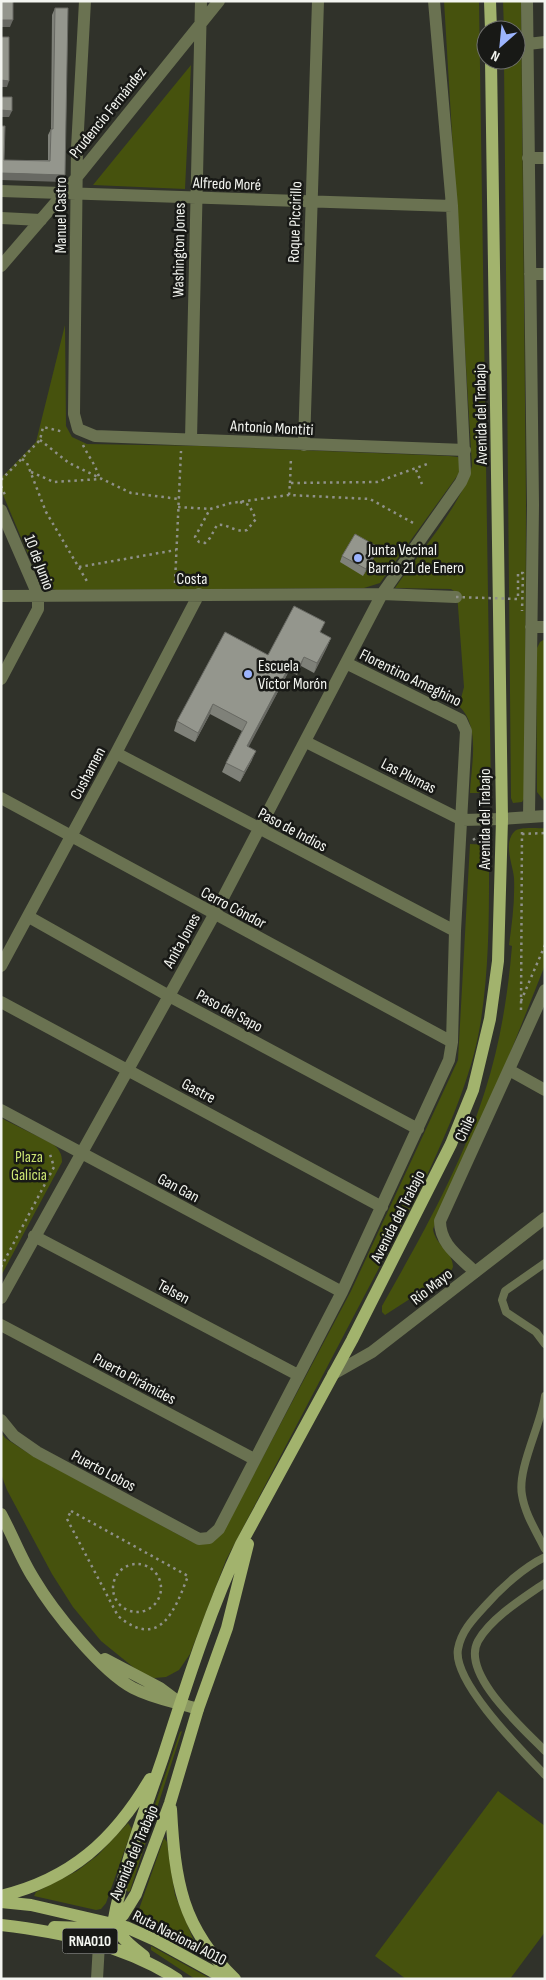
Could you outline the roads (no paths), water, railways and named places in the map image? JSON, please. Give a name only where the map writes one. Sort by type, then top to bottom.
[{"type":"main road","points":[[490,1],[490,20]]},
{"type":"main road","name":"Avenida del Trabajo","points":[[114,1924],[120,1884],[180,1704],[226,1575],[413,1223],[464,1115],[490,1019],[498,961],[502,819],[491,70]]},
{"type":"main road","points":[[2,1514],[33,1578],[56,1610],[88,1648],[109,1662],[160,1688],[180,1704],[198,1709]]},
{"type":"main road","name":"Avenida del Trabajo","points":[[114,1924],[123,1916],[136,1894],[170,1803],[198,1709],[227,1628],[254,1523]]},
{"type":"main road","points":[[1,1896],[42,1884],[70,1868],[92,1852],[111,1835],[133,1808],[163,1758]]},
{"type":"main road","points":[[170,1803],[174,1858],[182,1900],[196,1929],[215,1959],[235,1979]]},
{"type":"main road","name":"Ruta Nacional A010","points":[[1,1902],[31,1905],[114,1924],[155,1940],[226,1979]]},
{"type":"main road","points":[[1,1918],[60,1928],[86,1928],[114,1924],[118,1934],[130,1946],[175,1978]]},
{"type":"main road","name":"RNA010","points":[[1,1925],[31,1928],[99,1944],[136,1958],[175,1978]]},
{"type":"street","name":"Manuel Castro","points":[[76,176],[84,1]]},
{"type":"street","name":"Washington Jones","points":[[190,444],[201,1]]},
{"type":"street","name":"Prudencio Fernández","points":[[1,266],[41,220],[70,193],[76,176],[219,1]]},
{"type":"street","name":"Roque Piccirillo","points":[[298,444],[311,202],[318,1]]},
{"type":"street","name":"Avenida del Trabajo","points":[[382,594],[461,482],[465,473],[452,206],[434,1]]},
{"type":"street","points":[[527,1],[530,274],[538,388],[539,506],[531,627],[529,817]]},
{"type":"street","points":[[528,44],[545,42]]},
{"type":"street","points":[[528,158],[545,158]]},
{"type":"street","name":"Alfredo Moré","points":[[1,191],[452,206]]},
{"type":"street","name":"Manuel Castro","points":[[70,193],[74,433]]},
{"type":"street","points":[[1,218],[41,220]]},
{"type":"street","points":[[530,274],[545,274]]},
{"type":"street","name":"Antonio Montiti","points":[[74,433],[190,444],[298,444],[465,450]]},
{"type":"street","name":"10 de Junio","points":[[1,679],[38,609],[38,595],[5,507]]},
{"type":"street","name":"Cushamen","points":[[1,966],[116,754],[199,594]]},
{"type":"street","name":"Costa","points":[[1,596],[382,594],[456,597]]},
{"type":"street","name":"Anita Jones","points":[[1,1298],[214,915],[382,594]]},
{"type":"street","points":[[531,627],[545,627]]},
{"type":"street","name":"Florentino Ameghino","points":[[346,663],[461,720]]},
{"type":"street","name":"Avenida del Trabajo","points":[[199,1539],[209,1538],[219,1529],[342,1292],[449,1060],[452,1042],[455,931],[466,731],[461,720]]},
{"type":"street","name":"Las Plumas","points":[[306,742],[462,820],[502,819]]},
{"type":"street","name":"Paso de Indios","points":[[116,754],[455,931]]},
{"type":"street","name":"Cerro Cóndor","points":[[1,798],[214,915],[452,1042]]},
{"type":"street","points":[[502,819],[545,816]]},
{"type":"street","name":"Paso del Sapo","points":[[28,918],[169,996],[418,1129]]},
{"type":"street","name":"Chile","points":[[475,1272],[448,1246],[440,1233],[440,1221],[545,990]]},
{"type":"street","name":"Gastre","points":[[1,1002],[382,1207]]},
{"type":"street","points":[[509,1070],[545,1090]]},
{"type":"street","name":"Gan Gan","points":[[1,1110],[342,1292]]},
{"type":"street","name":"Río Mayo","points":[[333,1374],[372,1352],[545,1218]]},
{"type":"street","name":"Telsen","points":[[34,1236],[298,1375]]},
{"type":"street","name":"Puerto Pirámides","points":[[1,1325],[254,1459]]},
{"type":"street","name":"Puerto Lobos","points":[[1,1420],[14,1436],[37,1452],[199,1539]]},
{"type":"street","points":[[97,1979],[99,1944]]},
{"type":"lane","points":[[545,1263],[506,1291],[502,1300],[506,1312],[536,1332],[545,1344]]},
{"type":"lane","points":[[545,1396],[523,1475],[521,1493],[528,1516],[545,1549]]},
{"type":"lane","points":[[545,1557],[516,1577],[490,1600],[467,1626],[457,1651],[458,1661],[475,1695],[494,1720],[545,1775]]},
{"type":"lane","points":[[545,1583],[515,1603],[494,1622],[478,1641],[475,1653],[479,1674],[488,1690],[545,1751]]},
{"type":"place","name":"Junta Vecinal Barrio 21 de Enero","points":[[358,558]]},
{"type":"place","name":"Escuela Víctor Morón","points":[[248,674]]},
{"type":"park label","name":"Plaza Galicia","points":[[29,1165]]}]
